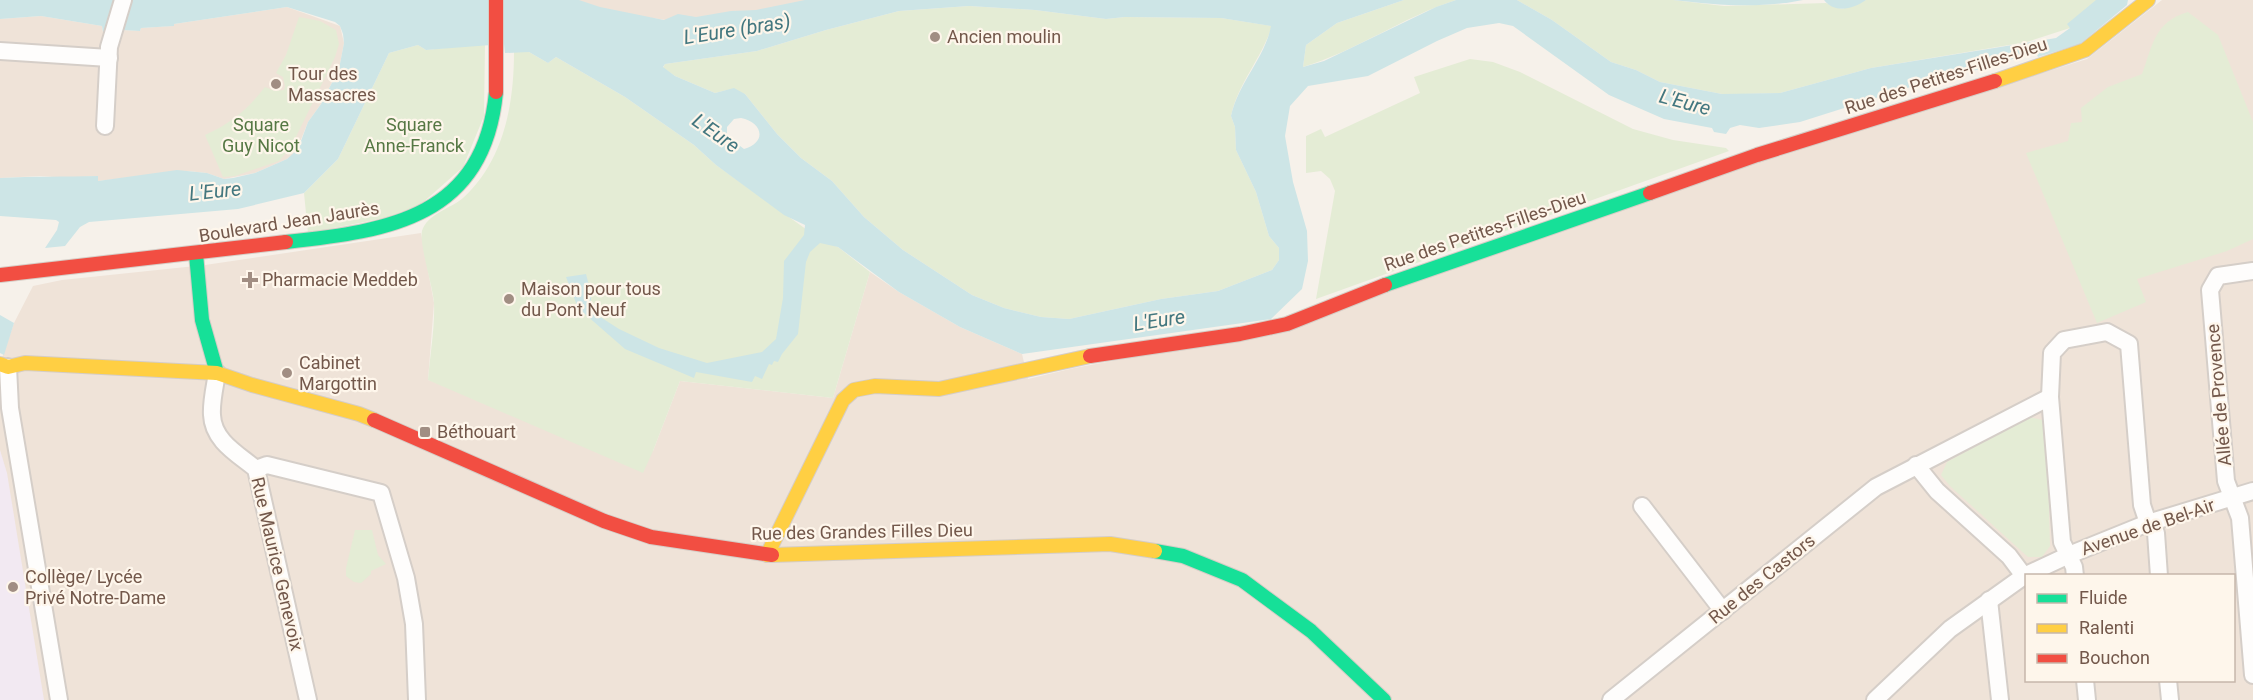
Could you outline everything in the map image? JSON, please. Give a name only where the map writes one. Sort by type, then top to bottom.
[{"type":"main road","name":"Boulevard Jean Jaurès","points":[[0,275],[196,254],[356,232],[396,223],[432,206],[459,185],[475,164],[486,141],[493,118],[496,80],[496,0]]},
{"type":"main road","name":"Rue des Petites-Filles-Dieu","points":[[767,555],[843,400],[854,390],[875,386],[939,389],[1106,352],[1240,334],[1287,324],[1374,289],[1757,155],[1985,84],[2085,50],[2145,1]]},
{"type":"main road","points":[[196,254],[202,320],[217,373]]},
{"type":"main road","name":"Rue des Grandes Filles Dieu","points":[[3,365],[25,363],[217,373],[252,385],[359,414],[626,529],[682,543],[767,555],[1110,544],[1183,556],[1242,580],[1311,631],[1384,700]]},
{"type":"street","points":[[105,126],[109,53],[123,0]]},
{"type":"street","points":[[0,51],[109,53]]},
{"type":"street","name":"Allée de Provence","points":[[2253,271],[2218,276],[2210,290],[2226,481],[2240,518],[2253,675]]},
{"type":"street","points":[[2075,574],[2074,567],[2062,542],[2050,396],[2052,353],[2064,340],[2108,332],[2129,344],[2142,505],[2148,522],[2156,533],[2159,574]]},
{"type":"street","points":[[3,365],[59,700]]},
{"type":"street","name":"Rue Maurice Genevoix","points":[[217,373],[212,415],[215,430],[225,444],[256,469],[308,700]]},
{"type":"street","name":"Rue des Castors","points":[[1611,700],[1876,487],[2050,396]]},
{"type":"street","points":[[256,469],[267,465],[381,494],[406,578],[414,624],[417,700]]},
{"type":"street","points":[[1916,465],[1937,491],[2009,556],[2024,576]]},
{"type":"street","name":"Avenue de Bel-Air","points":[[2028,574],[2148,522],[2253,491]]},
{"type":"street","points":[[1642,506],[1723,611]]},
{"type":"street","name":"Avenue de Bel-Air","points":[[1875,700],[1950,629],[2024,576]]},
{"type":"street","points":[[1989,600],[2000,700]]},
{"type":"street","points":[[2085,682],[2086,700]]},
{"type":"street","points":[[2168,682],[2170,700]]},
{"type":"shaded area","points":[[561,0],[859,0],[693,24],[584,8]]},
{"type":"shaded area","points":[[2162,0],[2253,0],[2253,700],[0,700],[0,364],[14,323],[33,286],[62,280],[205,265],[421,233],[434,303],[428,380],[653,451],[680,381],[833,398],[870,272],[899,292],[960,327],[1022,354],[1028,379],[1074,368],[1190,347],[1736,169],[2087,59]]},
{"type":"shaded area","points":[[287,7],[340,26],[344,43],[339,69],[321,104],[308,122],[296,152],[287,159],[255,173],[224,179],[207,173],[188,171],[98,181],[98,176],[0,178],[0,19],[41,16],[102,26],[104,38],[122,30],[140,31],[141,28],[173,26],[174,24]]},
{"type":"shaded area","name":"Collège/ Lycée Privé Notre-Dame","points":[[0,450],[7,473],[44,700],[0,700]]},
{"type":"green space","points":[[1404,0],[1456,0],[1417,15],[1342,52],[1303,67],[1306,45],[1337,23]]},
{"type":"green space","points":[[1517,0],[1673,0],[1724,6],[1826,3],[1842,9],[1866,0],[2100,0],[2070,28],[2027,42],[1871,68],[1780,93],[1722,94],[1660,82],[1636,70],[1611,62],[1552,20]]},
{"type":"green space","points":[[969,6],[1035,10],[1106,19],[1125,17],[1221,18],[1272,26],[1239,93],[1231,116],[1235,127],[1236,150],[1256,192],[1269,236],[1279,248],[1279,260],[1272,270],[1218,291],[1161,299],[1069,319],[1041,317],[1004,308],[972,295],[903,250],[864,217],[832,181],[801,158],[777,134],[745,94],[727,90],[715,93],[675,76],[663,68],[665,64],[757,51],[899,11]]},
{"type":"green space","points":[[2188,12],[2218,35],[2253,122],[2253,239],[2227,251],[2137,279],[2146,302],[2097,323],[2026,153],[2068,141],[2071,123],[2082,122],[2081,108],[2108,87],[2142,74],[2152,44],[2161,28],[2177,16]]},
{"type":"green space","name":"Square Guy Nicot","points":[[299,17],[320,21],[336,30],[339,44],[335,57],[291,147],[279,161],[235,176],[223,177],[205,135],[238,115],[265,87],[275,91],[284,90],[283,77],[276,73],[286,55]]},
{"type":"green space","name":"Square Anne-Franck","points":[[485,44],[484,116],[463,167],[420,205],[385,218],[308,233],[304,193],[338,159],[389,53],[418,45],[426,50]]},
{"type":"green space","points":[[514,52],[529,52],[548,63],[556,57],[625,97],[694,145],[716,165],[824,242],[838,247],[870,272],[833,398],[680,381],[643,473],[428,380],[434,303],[422,245],[422,231],[429,220],[463,198],[488,167],[504,131],[509,111]]},
{"type":"green space","points":[[1470,59],[1493,62],[1520,72],[1633,129],[1673,140],[1726,148],[1729,151],[1316,299],[1335,191],[1330,179],[1321,171],[1306,173],[1306,136],[1321,129],[1325,137],[1420,93],[1414,77]]},
{"type":"green space","points":[[2029,417],[2043,420],[2047,434],[2050,546],[2042,557],[2028,557],[1950,486],[1941,475],[1947,462]]},
{"type":"green space","points":[[355,530],[372,530],[378,555],[386,564],[371,571],[371,574],[361,583],[354,582],[346,576]]},
{"type":"water","points":[[0,0],[579,0],[600,7],[664,20],[678,14],[696,17],[731,11],[756,10],[805,0],[1404,0],[1337,23],[1306,45],[1303,67],[1324,61],[1436,7],[1456,0],[1517,0],[1552,20],[1611,62],[1636,70],[1660,82],[1722,94],[1780,93],[1871,68],[2056,38],[2070,28],[2067,24],[2096,0],[2128,0],[2127,5],[2080,44],[2038,57],[2036,52],[1920,84],[1800,122],[1759,128],[1740,125],[1730,128],[1726,134],[1714,132],[1712,128],[1664,119],[1609,95],[1513,26],[1499,23],[1467,28],[1368,76],[1308,86],[1290,106],[1285,136],[1293,182],[1307,231],[1308,261],[1302,289],[1271,319],[1022,354],[960,327],[899,292],[838,247],[820,243],[810,252],[806,262],[798,334],[778,362],[774,361],[772,365],[769,364],[762,379],[755,376],[752,382],[696,372],[694,378],[625,349],[578,308],[566,277],[586,274],[591,293],[591,311],[619,329],[659,348],[707,363],[762,352],[776,339],[783,298],[784,261],[804,235],[805,225],[784,215],[716,165],[694,145],[625,97],[556,57],[548,63],[529,52],[505,53],[504,44],[426,50],[418,45],[389,53],[338,159],[304,193],[238,209],[89,222],[80,227],[65,246],[45,248],[57,230],[59,222],[0,216],[0,178],[98,176],[98,181],[177,170],[207,173],[224,179],[255,173],[287,159],[298,149],[308,122],[321,104],[339,69],[344,43],[343,34],[340,26],[335,22],[287,7],[174,24],[174,26],[141,28],[140,31],[122,30],[104,38],[102,26],[41,16],[0,19]],"holes":[[[969,6],[1035,10],[1106,19],[1125,17],[1221,18],[1271,26],[1268,38],[1239,93],[1231,116],[1235,127],[1236,150],[1256,192],[1269,236],[1279,248],[1279,260],[1272,270],[1218,291],[1161,299],[1069,319],[1041,317],[1004,308],[972,295],[903,250],[864,217],[832,181],[801,158],[777,134],[745,94],[734,88],[715,93],[675,76],[663,67],[665,64],[757,51],[899,11]],[[741,118],[754,124],[759,132],[757,142],[744,149],[727,136],[727,127],[734,119]]]},
{"type":"water","points":[[1673,0],[1803,0],[1754,5],[1722,5]]},
{"type":"water","points":[[1824,0],[1866,0],[1856,6],[1839,9]]},
{"type":"water","points":[[0,315],[14,323],[4,355],[0,353]]},
{"type":"traffic: fast","points":[[286,242],[361,232],[395,223],[425,210],[452,191],[473,167],[488,134],[496,92]]},
{"type":"traffic: fast","points":[[1385,285],[1650,193]]},
{"type":"traffic: fast","points":[[196,254],[202,320],[217,373]]},
{"type":"traffic: fast","points":[[1155,551],[1183,556],[1242,580],[1311,631],[1384,700]]},
{"type":"traffic: slow","points":[[1995,81],[2085,50],[2148,0]]},
{"type":"traffic: slow","points":[[767,555],[843,400],[854,390],[875,386],[939,389],[1090,356]]},
{"type":"traffic: slow","points":[[0,364],[8,367],[25,363],[217,373],[374,420]]},
{"type":"traffic: slow","points":[[772,555],[1110,544],[1155,551]]},
{"type":"traffic: jam","points":[[496,0],[496,92]]},
{"type":"traffic: jam","points":[[1650,193],[1757,155],[1995,81]]},
{"type":"traffic: jam","points":[[0,275],[286,242]]},
{"type":"traffic: jam","points":[[1090,356],[1240,334],[1287,324],[1385,285]]},
{"type":"traffic: jam","points":[[374,420],[604,521],[651,537],[772,555]]},
{"type":"place","name":"Ancien moulin","points":[[935,37]]},
{"type":"place","name":"Tour des Massacres","points":[[276,84]]},
{"type":"place","name":"Pharmacie Meddeb","points":[[250,280]]},
{"type":"place","name":"Maison pour tous du Pont Neuf","points":[[509,299]]},
{"type":"place","name":"Cabinet Margottin","points":[[287,373]]},
{"type":"place","name":"Béthouart","points":[[425,432]]},
{"type":"place","name":"Collège/ Lycée Privé Notre-Dame","points":[[13,587]]},
{"type":"water label","name":"L'Eure (bras)","points":[[737,29]]},
{"type":"water label","name":"L'Eure","points":[[1685,102]]},
{"type":"water label","name":"L'Eure","points":[[716,133]]},
{"type":"water label","name":"L'Eure","points":[[215,191]]},
{"type":"water label","name":"L'Eure","points":[[1159,320]]}]
